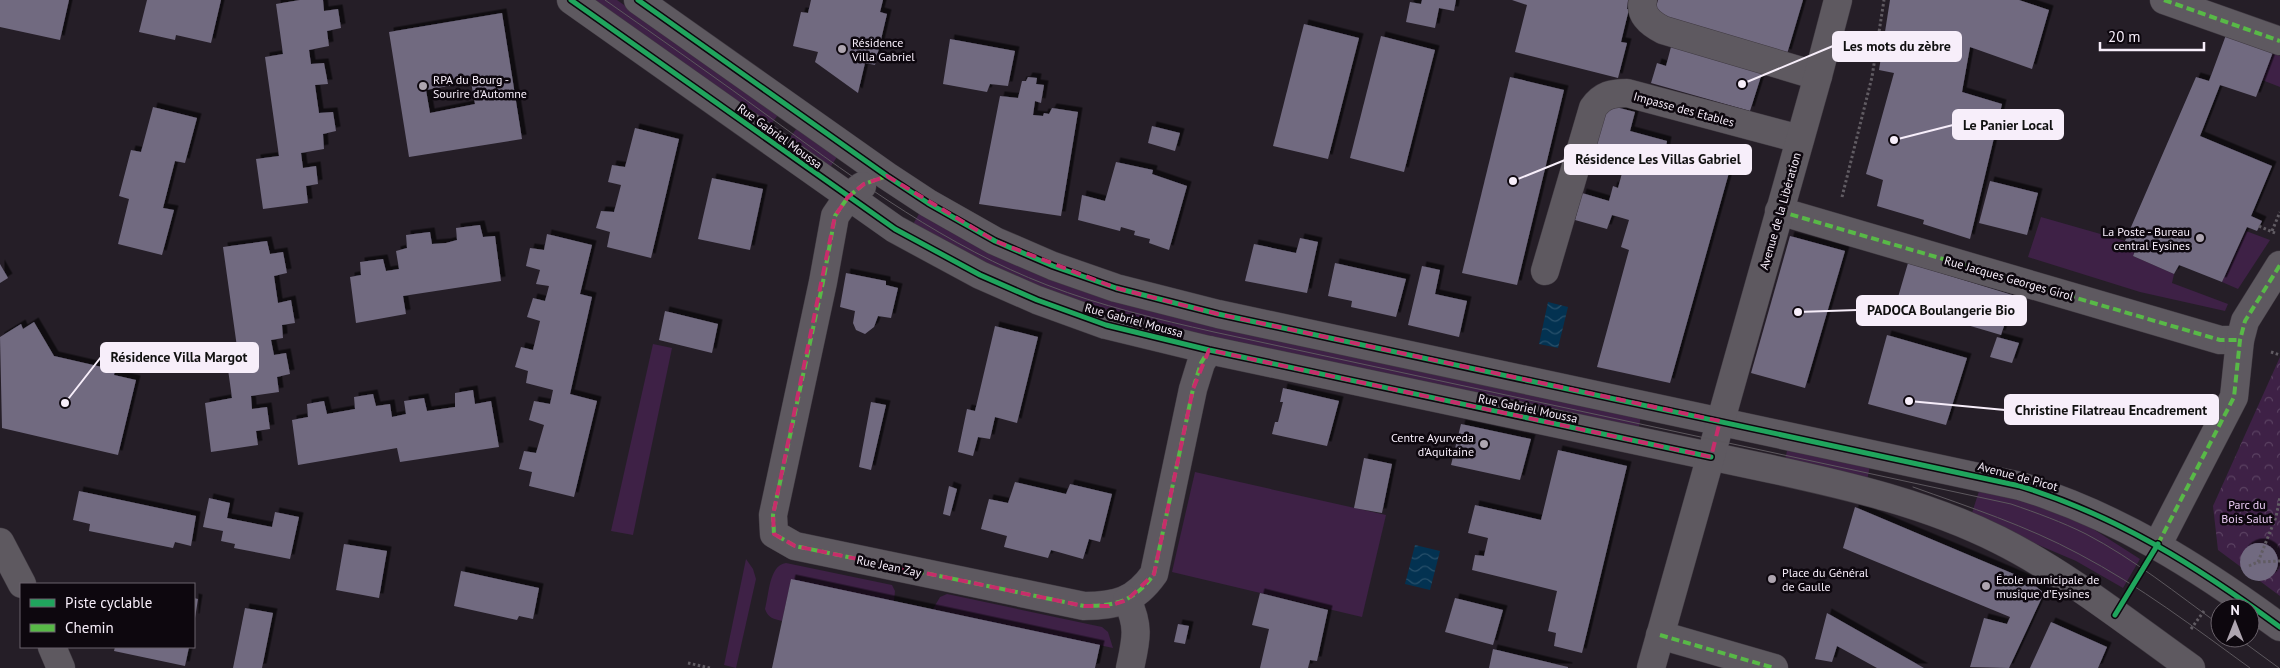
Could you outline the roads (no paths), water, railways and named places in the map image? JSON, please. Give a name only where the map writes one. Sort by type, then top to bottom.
[{"type":"street","name":"Rue Gabriel Moussa","points":[[571,0],[895,229],[980,275],[1037,300],[1106,326],[1712,457]]},
{"type":"street","points":[[638,0],[887,176],[995,241],[1053,266],[1116,288],[1227,316],[1720,422]]},
{"type":"street","points":[[1643,0],[1645,16],[1651,24],[1663,30],[1818,76]]},
{"type":"street","name":"Avenue de la Libération","points":[[1712,457],[1720,422],[1838,0]]},
{"type":"street","points":[[2164,0],[2280,41]]},
{"type":"street","name":"Impasse des Etables","points":[[1545,272],[1593,108],[1598,100],[1606,95],[1627,93],[1800,139]]},
{"type":"street","name":"Rue Jean Zay","points":[[887,176],[864,184],[848,197],[835,216],[823,282],[773,515],[774,534],[795,546],[1084,606],[1108,606],[1127,600],[1146,586],[1154,574],[1193,389],[1201,363],[1210,350]]},
{"type":"street","name":"Rue Jacques Georges Girol","points":[[1779,211],[2220,340],[2240,340]]},
{"type":"street","points":[[2158,544],[2234,397],[2244,321],[2280,265]]},
{"type":"street","name":"Avenue de Picot","points":[[1720,422],[2020,486],[2060,498],[2158,544],[2223,585],[2280,627]]},
{"type":"street","points":[[1651,668],[1712,457],[1864,490],[1917,506],[1970,527],[2035,559],[2191,668]]},
{"type":"street","points":[[0,542],[21,583]]},
{"type":"street","points":[[1127,600],[1135,616],[1137,632],[1130,668]]},
{"type":"street","points":[[1660,635],[1774,668]]},
{"type":"street","points":[[52,648],[61,668]]},
{"type":"water","points":[[1548,302],[1568,307],[1558,348],[1539,344]]},
{"type":"water","points":[[1415,545],[1440,551],[1430,590],[1405,584]]},
{"type":"tram line","points":[[605,0],[839,167],[906,212],[940,233],[1010,270],[1067,293],[1150,317],[1214,332],[2011,504],[2068,526],[2104,544],[2155,577],[2210,618]]},
{"type":"tram line","points":[[1913,487],[2018,526],[2102,566],[2188,623],[2250,668]]},
{"type":"tram line","points":[[2252,648],[2279,668]]},
{"type":"place","name":"Résidence Villa Gabriel","points":[[842,49]]},
{"type":"place","name":"Les mots du zèbre","points":[[1742,84]]},
{"type":"place","name":"RPA du Bourg - Sourire d'Automne","points":[[423,86]]},
{"type":"place","name":"Le Panier Local","points":[[1894,140]]},
{"type":"place","name":"Résidence Les Villas Gabriel","points":[[1513,181]]},
{"type":"place","name":"La Poste - Bureau central Eysines","points":[[2200,238]]},
{"type":"place","name":"PADOCA Boulangerie Bio","points":[[1798,312]]},
{"type":"place","name":"Christine Filatreau Encadrement","points":[[1909,401]]},
{"type":"place","name":"Résidence Villa Margot","points":[[65,403]]},
{"type":"place","name":"Centre Ayurveda d’Aquitaine","points":[[1484,444]]},
{"type":"place","name":"Place du Général de Gaulle","points":[[1772,579]]},
{"type":"place","name":"École municipale de musique d’Eysines","points":[[1986,586]]},
{"type":"park label","name":"Parc du Bois Salut","points":[[2247,511]]}]
